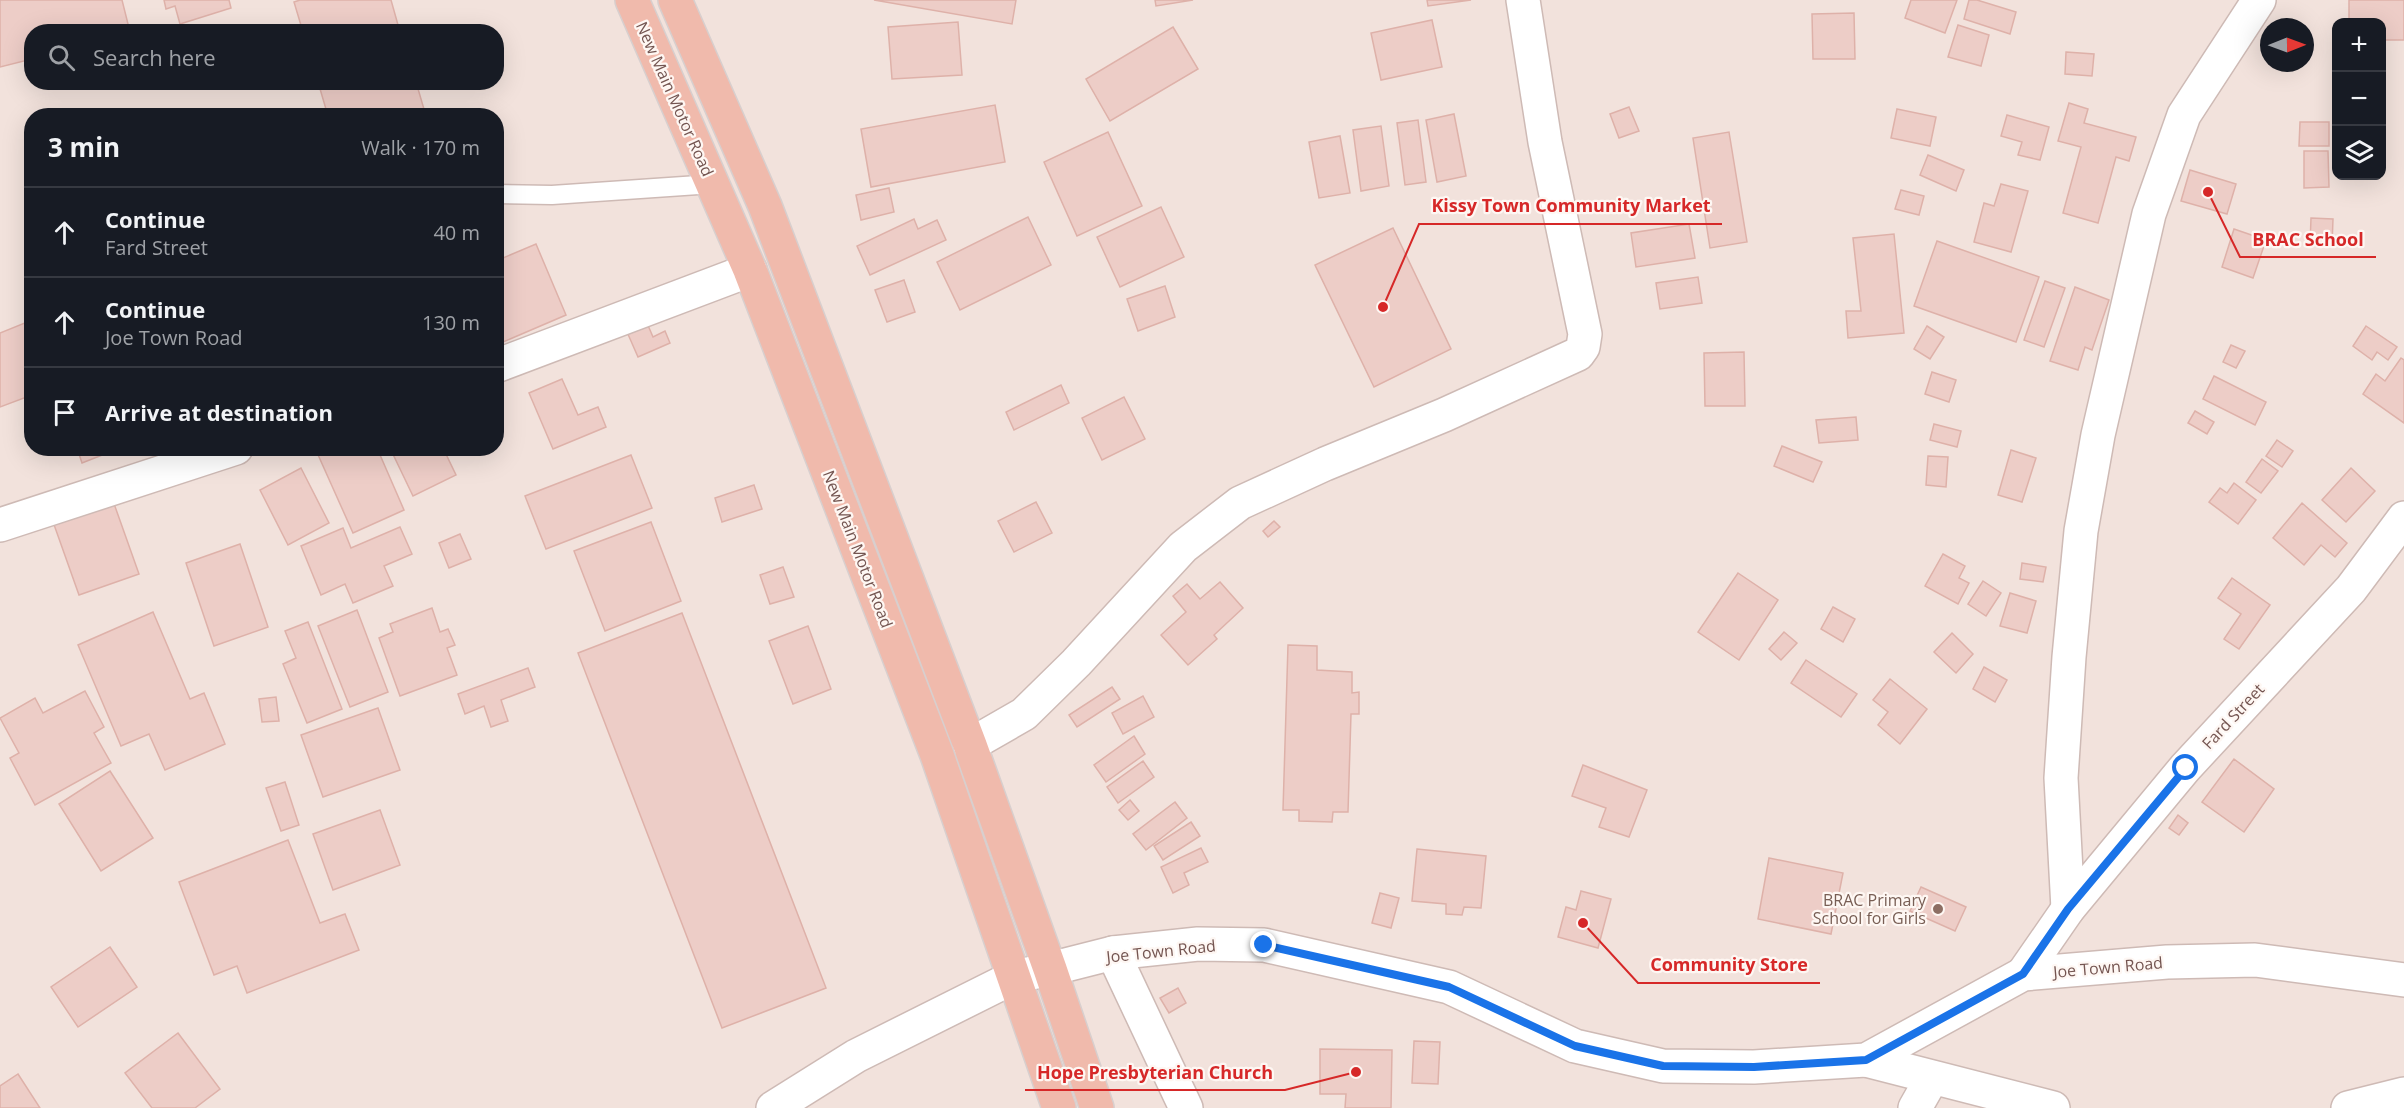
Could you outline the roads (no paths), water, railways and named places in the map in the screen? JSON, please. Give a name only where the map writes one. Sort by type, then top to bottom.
[{"type":"highway","name":"New Main Motor Road","points":[[632,0],[750,270],[937,755],[1059,1108]]},
{"type":"highway","points":[[675,0],[765,206],[970,745],[1097,1108]]},
{"type":"street","points":[[970,745],[1024,714],[1076,663],[1183,547],[1240,503],[1325,464],[1444,416],[1578,354],[1583,348],[1585,334],[1545,142],[1523,0]]},
{"type":"street","points":[[2068,909],[2061,778],[2068,668],[2081,531],[2098,435],[2149,214],[2184,115],[2259,0]]},
{"type":"street","points":[[504,363],[750,270]]},
{"type":"street","points":[[0,525],[211,456]]},
{"type":"street","name":"Fard Street","points":[[2023,974],[2068,909],[2186,768],[2351,589],[2404,518]]},
{"type":"street","name":"Joe Town Road","points":[[773,1108],[856,1056],[1014,977],[1113,953],[1198,944],[1264,945],[1449,987],[1575,1046],[1663,1066],[1754,1067],[1866,1060],[2023,974],[2167,962],[2255,960],[2404,980]]},
{"type":"street","points":[[1113,953],[1186,1108]]},
{"type":"street","points":[[1866,1060],[2053,1108]]},
{"type":"street","points":[[1915,1108],[1932,1078]]},
{"type":"street","points":[[2348,1108],[2404,1094]]},
{"type":"lane","points":[[504,194],[552,195],[713,184]]},
{"type":"place","name":"BRAC School","points":[[2208,192]]},
{"type":"place","name":"Kissy Town Community Market","points":[[1383,307]]},
{"type":"place","name":"BRAC Primary School for Girls","points":[[1938,909]]},
{"type":"place","name":"Community Store","points":[[1583,923]]},
{"type":"place","name":"Hope Presbyterian Church","points":[[1356,1072]]}]
